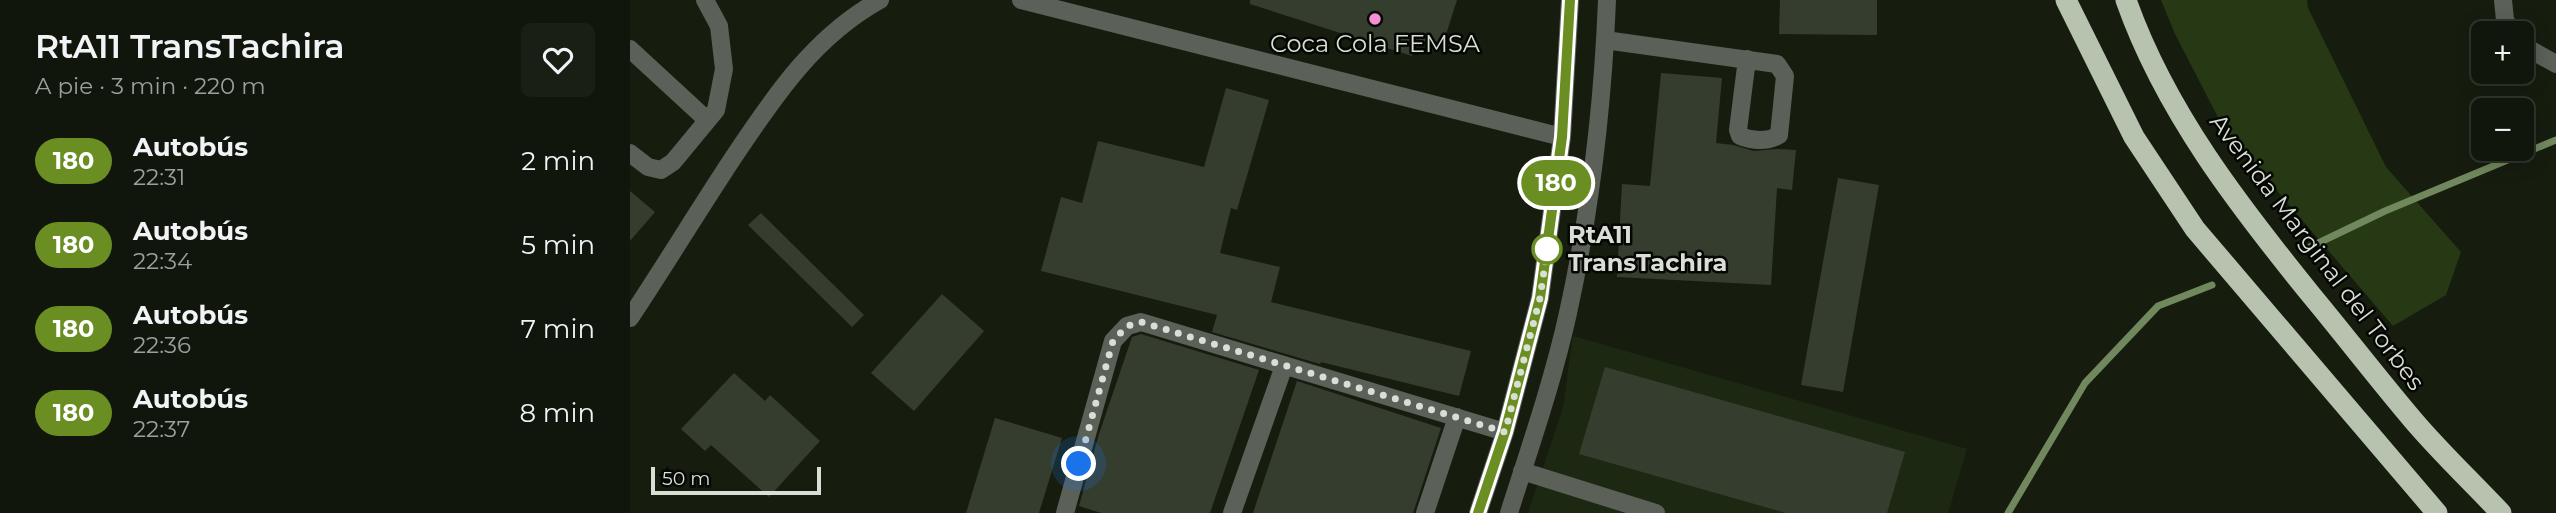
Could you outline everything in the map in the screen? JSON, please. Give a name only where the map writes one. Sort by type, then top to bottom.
[{"type":"highway","points":[[2066,0],[2134,137],[2195,229],[2437,513]]},
{"type":"highway","name":"Avenida Marginal del Torbes","points":[[2126,0],[2137,32],[2172,103],[2227,185],[2290,269],[2414,422],[2501,513]]},
{"type":"street","points":[[630,153],[648,167],[661,170],[673,162],[716,110],[724,69],[719,26],[705,0]]},
{"type":"street","points":[[630,318],[785,82],[827,37],[860,11],[880,0]]},
{"type":"street","points":[[1021,0],[1562,137]]},
{"type":"street","points":[[1478,513],[1505,432],[1540,298],[1562,137],[1570,0]]},
{"type":"street","points":[[1509,513],[1548,391],[1568,312],[1598,122],[1607,0]]},
{"type":"street","points":[[2503,0],[2506,21]]},
{"type":"street","points":[[1605,40],[1747,59],[1777,64],[1785,76],[1779,135],[1773,139],[1747,139],[1740,136],[1738,130],[1747,59]]},
{"type":"street","points":[[630,49],[707,120]]},
{"type":"street","points":[[2534,52],[2556,64]]},
{"type":"street","points":[[1065,513],[1113,341],[1127,326],[1141,322],[1505,432]]},
{"type":"street","points":[[1232,513],[1284,366]]},
{"type":"street","points":[[1425,513],[1457,417]]},
{"type":"street","points":[[1522,471],[1656,513]]},
{"type":"shaded area","points":[[2161,0],[2307,0],[2308,8],[2386,167],[2461,252],[2446,295],[2393,326],[2224,129],[2175,34]]},
{"type":"shaded area","points":[[1573,336],[1967,449],[1948,513],[1528,513],[1563,408]]},
{"type":"building","name":"Coca Cola FEMSA","points":[[1250,0],[1457,0],[1442,47],[1417,39],[1412,56],[1250,4]]},
{"type":"building","points":[[1780,0],[1877,0],[1877,35],[1779,34]]},
{"type":"building","points":[[1661,73],[1722,78],[1716,143],[1754,151],[1796,150],[1792,190],[1777,188],[1771,285],[1617,277],[1622,184],[1650,186]]},
{"type":"building","points":[[1226,88],[1269,100],[1237,210],[1231,208],[1220,253],[1280,267],[1271,302],[1471,351],[1459,396],[1321,362],[1320,364],[1212,332],[1217,315],[1041,271],[1061,197],[1082,203],[1098,141],[1204,167]]},
{"type":"building","points":[[1838,178],[1879,185],[1843,392],[1801,385]]},
{"type":"building","points":[[630,191],[655,212],[630,241]]},
{"type":"building","points":[[761,213],[864,315],[852,327],[748,225]]},
{"type":"building","points":[[942,294],[984,331],[914,411],[871,373]]},
{"type":"building","points":[[1141,334],[1259,370],[1210,513],[1101,513],[1079,506],[1099,434],[1132,337]]},
{"type":"building","points":[[1605,367],[1905,452],[1887,513],[1786,513],[1579,454]]},
{"type":"building","points":[[734,373],[765,401],[770,395],[820,441],[769,497],[711,445],[705,451],[681,429]]},
{"type":"building","points":[[1297,381],[1441,428],[1413,513],[1253,513]]},
{"type":"building","points":[[995,418],[1062,438],[1039,513],[966,513]]},
{"type":"waterway","points":[[2310,247],[2385,211],[2556,140]]},
{"type":"waterway","points":[[2008,513],[2085,383],[2158,306],[2212,285]]},
{"type":"bus line","name":"180","points":[[1478,513],[1505,432],[1540,298],[1562,137],[1570,0]]},
{"type":"place","name":"Coca Cola FEMSA","points":[[1375,19]]},
{"type":"place","name":"RtA11 TransTachira","points":[[1547,249]]},
{"type":"route","points":[[1079,464],[1113,341],[1127,326],[1141,322],[1505,432],[1540,298],[1548,244],[1547,249]]}]
